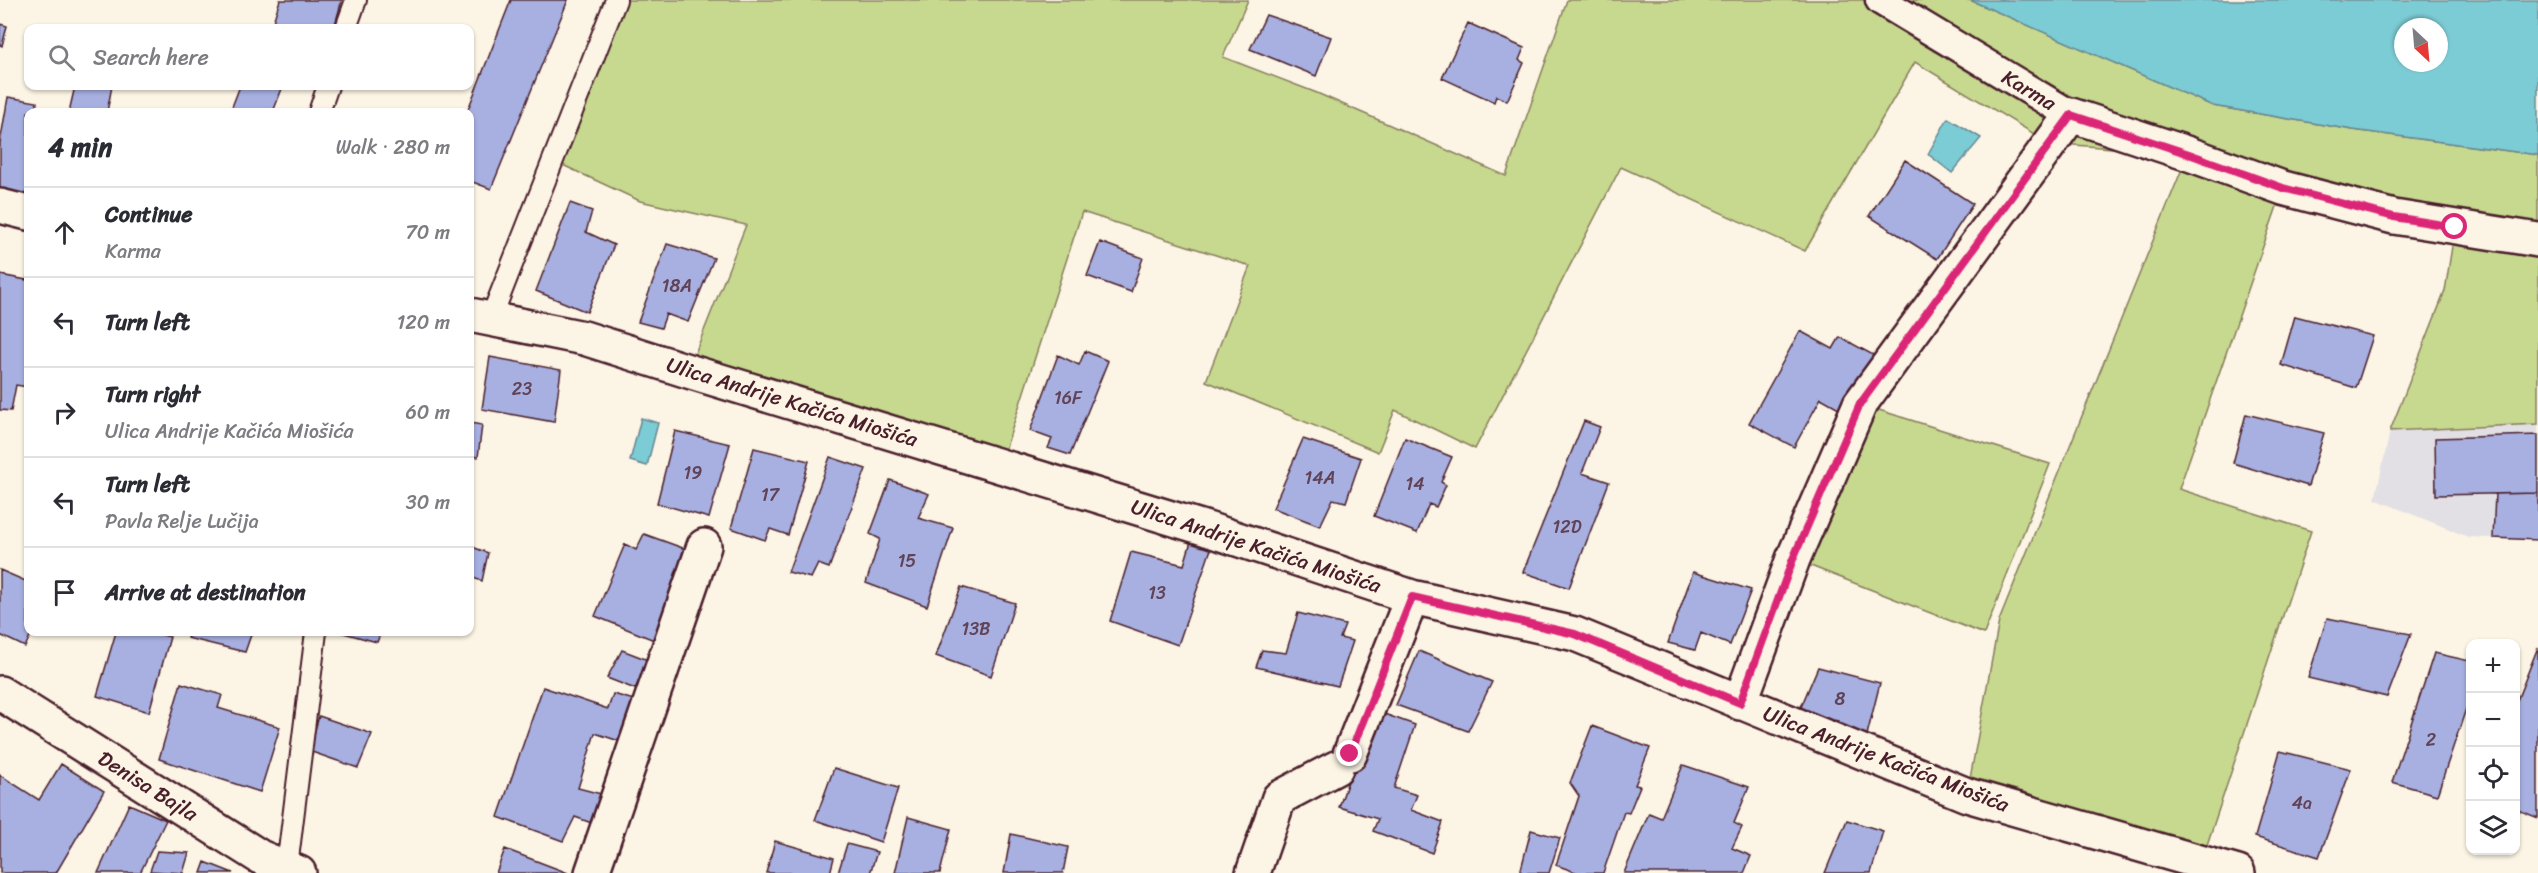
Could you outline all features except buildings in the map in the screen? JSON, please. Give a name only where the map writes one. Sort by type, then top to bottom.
[{"type":"street","name":"Karma","points":[[1880,0],[2071,115],[2283,188],[2394,217],[2538,240]]},
{"type":"street","points":[[1740,703],[1793,559],[1860,404],[2071,115]]},
{"type":"street","points":[[0,206],[24,212]]},
{"type":"street","name":"Ulica Andrije Kačića Miošića","points":[[480,316],[584,338],[1207,529],[1412,597],[1575,634],[1967,795],[2238,873]]},
{"type":"street","points":[[592,873],[704,546]]},
{"type":"street","points":[[1253,873],[1279,798],[1343,761],[1412,597]]},
{"type":"street","name":"Denisa Bajla","points":[[0,693],[260,856],[293,870]]},
{"type":"lane","points":[[347,24],[356,0]]},
{"type":"lane","points":[[480,316],[616,0]]},
{"type":"lane","points":[[320,108],[326,90]]},
{"type":"lane","points":[[293,870],[316,636]]},
{"type":"shaded area","points":[[2538,424],[2538,540],[2468,537],[2375,499],[2390,431]]},
{"type":"green space","points":[[616,0],[1248,0],[1223,57],[1317,93],[1506,176],[1567,0],[1970,0],[2213,106],[2353,130],[2538,155],[2538,424],[2390,431],[2445,291],[2455,227],[2283,189],[2179,489],[2311,531],[2201,863],[1967,795],[1999,621],[2188,154],[2049,143],[1915,62],[1805,251],[1621,167],[1475,449],[1395,410],[1378,452],[1206,381],[1250,266],[1082,212],[1000,466],[688,371],[746,225],[640,201],[552,160]]},
{"type":"green space","points":[[1860,404],[2050,464],[1984,634],[1793,559]]},
{"type":"water","points":[[1970,0],[2538,0],[2538,155],[2353,130],[2213,106]]},
{"type":"water","points":[[1948,118],[1981,138],[1952,173],[1928,154]]},
{"type":"water","points":[[641,418],[658,423],[647,466],[630,461]]},
{"type":"route","points":[[1350,754],[1412,597],[1575,634],[1740,703],[1793,559],[1860,404],[2071,115],[2283,188],[2394,217],[2455,227]]}]
